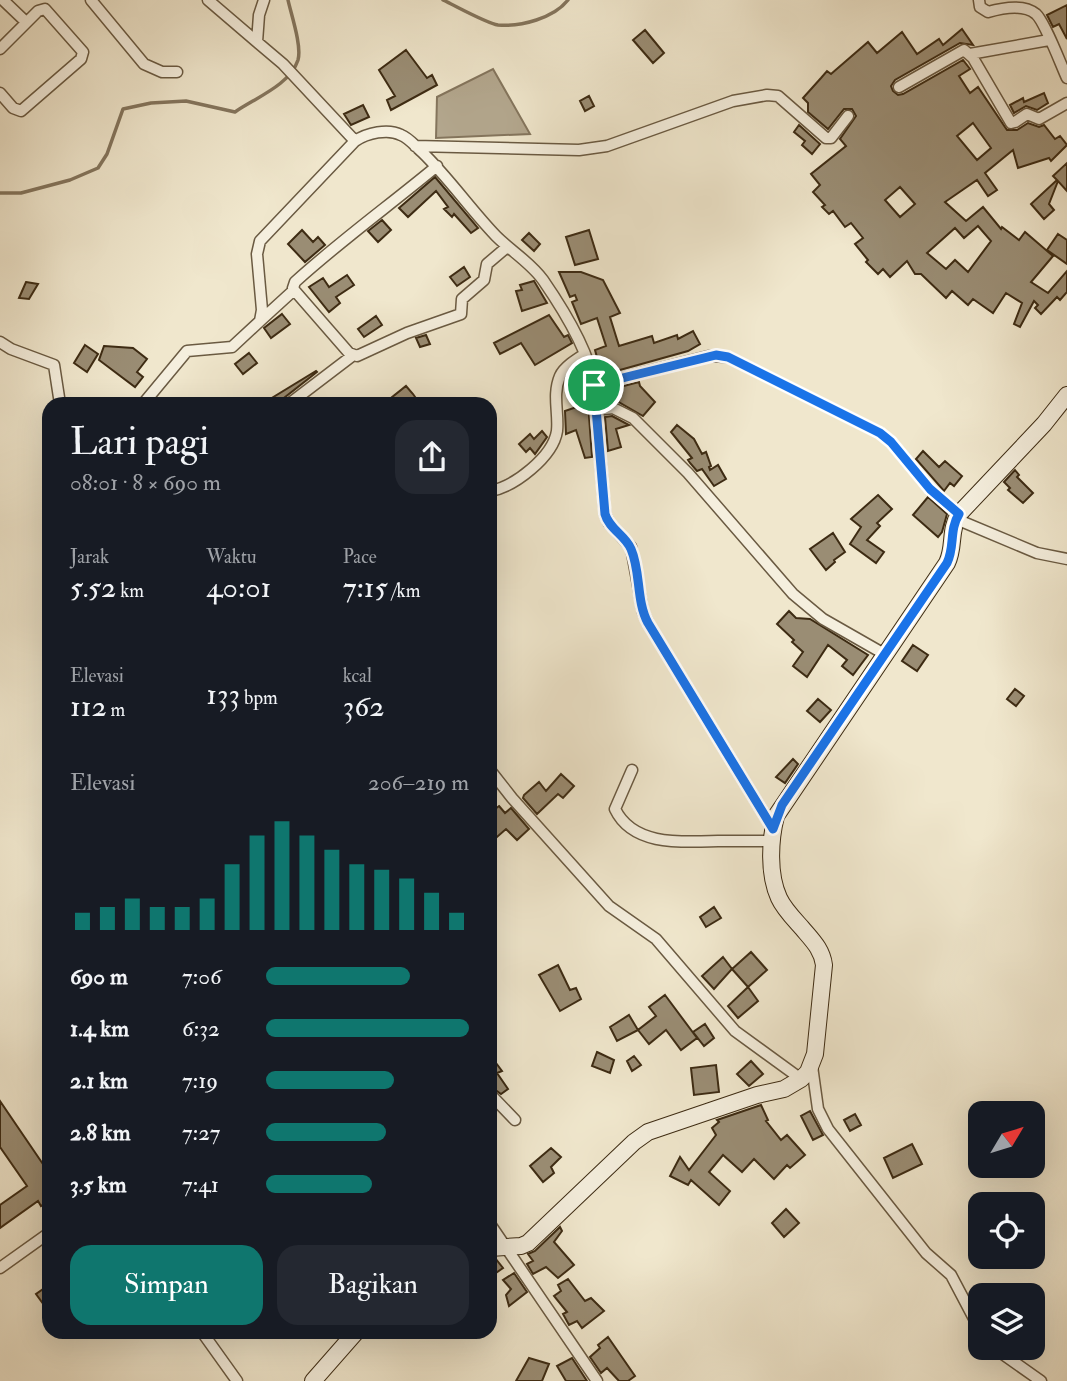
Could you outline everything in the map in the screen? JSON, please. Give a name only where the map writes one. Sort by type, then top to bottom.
[{"type":"street","points":[[3,0],[26,22]]},
{"type":"street","points":[[91,0],[144,64],[162,72],[177,72]]},
{"type":"street","points":[[208,0],[283,64],[355,141]]},
{"type":"street","points":[[257,42],[259,15],[264,0]]},
{"type":"street","points":[[979,0],[980,7],[988,12],[1012,8],[1027,9],[1037,15],[1067,78]]},
{"type":"street","points":[[0,49],[38,10],[45,9],[82,48],[83,55],[21,111],[13,108],[0,93]]},
{"type":"street","points":[[970,54],[1049,40]]},
{"type":"street","points":[[899,87],[964,50],[970,54],[1011,123],[1027,114],[1039,119],[1067,103]]},
{"type":"street","points":[[415,146],[579,150],[607,146],[733,101],[767,95],[781,98],[826,138],[831,138],[848,116]]},
{"type":"street","points":[[260,321],[262,310],[257,254],[260,242],[355,141],[365,136],[393,132],[407,138],[437,166],[507,247],[540,277],[560,307],[584,354],[591,368],[594,385],[605,514],[609,523],[631,547],[645,618],[773,835]]},
{"type":"street","points":[[150,397],[187,351],[232,348],[294,290],[295,282],[437,166]]},
{"type":"street","points":[[298,397],[352,356],[461,314],[462,299],[484,280],[487,264],[507,247]]},
{"type":"street","points":[[294,290],[352,356]]},
{"type":"street","points":[[0,342],[54,365],[59,397]]},
{"type":"street","points":[[497,489],[514,484],[551,448],[557,428],[555,407],[560,376],[584,354]]},
{"type":"street","points":[[594,385],[709,356],[728,357],[880,433],[957,517],[1037,553],[1067,559]]},
{"type":"street","points":[[497,1248],[528,1243],[634,1142],[648,1132],[757,1095],[784,1089],[801,1079],[812,1064],[822,990],[823,955],[778,897],[772,872],[773,835],[782,805],[947,563],[952,550],[952,532],[957,517],[1067,396]]},
{"type":"street","points":[[596,410],[613,408],[633,418],[688,473],[793,594],[823,619],[886,655]]},
{"type":"street","points":[[632,770],[615,809],[635,831],[657,839],[693,844],[773,835]]},
{"type":"street","points":[[497,779],[609,906],[656,939],[735,1031],[801,1079]]},
{"type":"street","points":[[812,1064],[816,1099],[828,1129],[926,1253],[951,1275],[968,1307]]},
{"type":"street","points":[[497,1101],[515,1120]]},
{"type":"street","points":[[497,1233],[597,1381]]},
{"type":"street","points":[[0,1268],[42,1238]]},
{"type":"street","points":[[207,1339],[237,1381]]},
{"type":"street","points":[[313,1381],[350,1339]]},
{"type":"street","points":[[1010,1360],[1041,1381]]},
{"type":"shaded area","points":[[493,69],[530,134],[436,138],[437,97]]},
{"type":"building","points":[[1067,5],[1067,39],[1059,24],[1053,27],[1047,15]]},
{"type":"building","points":[[962,29],[973,45],[960,43],[895,80],[891,86],[893,91],[898,95],[903,94],[963,60],[970,69],[959,76],[970,93],[978,87],[1007,130],[1017,130],[1028,123],[1039,127],[1044,125],[1055,139],[1060,136],[1067,145],[1051,161],[1049,158],[1018,168],[1013,150],[985,173],[997,190],[988,196],[977,180],[945,202],[966,221],[983,207],[1001,229],[1002,227],[1019,240],[1025,232],[1053,256],[1031,282],[1048,293],[1067,271],[1067,292],[1060,300],[1057,297],[1041,314],[1035,308],[1038,305],[1034,301],[1020,327],[1014,324],[1022,303],[1006,293],[993,313],[973,299],[968,305],[952,291],[946,298],[921,274],[915,274],[907,261],[890,277],[883,269],[878,274],[866,262],[868,260],[855,244],[863,238],[851,223],[845,227],[833,211],[829,214],[813,192],[820,185],[811,174],[846,146],[840,139],[856,116],[852,109],[844,109],[828,129],[808,112],[808,103],[803,98],[827,71],[831,74],[868,42],[877,53],[902,32],[917,54],[939,39],[943,45]],"holes":[[[973,123],[991,148],[977,160],[957,136]],[[900,187],[915,204],[900,217],[885,200]],[[978,226],[991,241],[968,272],[955,260],[946,269],[927,253],[955,228],[964,238]]]},
{"type":"building","points":[[645,30],[664,53],[653,63],[633,40]]},
{"type":"building","points":[[406,50],[427,78],[432,75],[437,85],[391,110],[387,100],[395,96],[379,70]]},
{"type":"building","points":[[1044,93],[1048,103],[1037,110],[1026,106],[1014,113],[1010,105],[1023,98],[1024,102]]},
{"type":"building","points":[[589,96],[594,106],[585,111],[580,101]]},
{"type":"building","points":[[363,105],[369,117],[351,125],[344,114]]},
{"type":"building","points":[[799,125],[820,144],[812,154],[802,145],[805,141],[794,132]]},
{"type":"building","points":[[1067,163],[1067,191],[1058,181],[1049,204],[1054,210],[1044,219],[1031,204],[1057,180],[1053,176]]},
{"type":"building","points":[[435,177],[478,228],[471,233],[454,214],[452,217],[444,209],[448,207],[436,191],[408,217],[399,208]]},
{"type":"building","points":[[382,220],[391,230],[378,242],[368,231]]},
{"type":"building","points":[[302,230],[313,242],[318,237],[325,245],[305,262],[288,244]]},
{"type":"building","points":[[589,230],[598,259],[575,265],[566,237]]},
{"type":"building","points":[[529,233],[540,244],[534,251],[522,240]]},
{"type":"building","points":[[1058,234],[1067,240],[1067,264],[1047,250]]},
{"type":"building","points":[[464,267],[470,277],[457,286],[450,277]]},
{"type":"building","points":[[559,272],[581,272],[603,280],[620,313],[610,317],[619,346],[652,336],[654,343],[677,335],[678,339],[693,331],[700,344],[688,351],[602,375],[595,350],[606,346],[597,318],[581,324],[572,302],[577,300],[575,295],[570,297]]},
{"type":"building","points":[[347,275],[354,285],[336,297],[340,303],[329,312],[309,287],[323,278],[329,287]]},
{"type":"building","points":[[534,281],[547,303],[522,311],[516,291],[522,290],[520,285]]},
{"type":"building","points":[[26,282],[38,284],[29,299],[19,298]]},
{"type":"building","points":[[282,314],[290,324],[271,338],[264,328]]},
{"type":"building","points":[[549,315],[564,337],[568,335],[572,343],[535,365],[521,343],[500,354],[494,343]]},
{"type":"building","points":[[376,316],[382,325],[364,337],[358,329]]},
{"type":"building","points":[[426,335],[430,344],[420,347],[416,338]]},
{"type":"building","points":[[85,345],[98,354],[87,372],[74,363]]},
{"type":"building","points":[[104,346],[133,348],[147,359],[137,372],[143,377],[135,387],[99,360]]},
{"type":"building","points":[[249,353],[257,363],[243,374],[235,364]]},
{"type":"building","points":[[316,371],[317,372],[285,397],[273,397]]},
{"type":"building","points":[[639,382],[655,402],[643,416],[617,401],[612,389]]},
{"type":"building","points":[[406,386],[415,397],[392,397]]},
{"type":"building","points":[[588,403],[592,457],[585,458],[576,430],[566,434],[565,411]]},
{"type":"building","points":[[612,416],[629,425],[616,429],[621,447],[608,451],[605,417]]},
{"type":"building","points":[[677,425],[694,439],[702,454],[706,452],[710,470],[718,465],[726,479],[714,486],[702,469],[697,471],[688,460],[692,458],[671,432]]},
{"type":"building","points":[[542,431],[547,437],[535,454],[530,448],[526,452],[519,444],[530,434],[534,439]]},
{"type":"building","points":[[923,451],[939,467],[945,461],[962,476],[954,486],[950,483],[944,491],[916,459]]},
{"type":"building","points":[[1015,470],[1019,475],[1017,477],[1033,493],[1023,503],[1008,490],[1010,488],[1004,482]]},
{"type":"building","points":[[878,495],[892,509],[877,523],[880,526],[867,540],[884,552],[876,563],[850,544],[861,527],[851,519]]},
{"type":"building","points":[[928,497],[947,514],[938,537],[913,515]]},
{"type":"building","points":[[833,533],[845,552],[826,570],[810,549]]},
{"type":"building","points":[[789,611],[796,618],[810,619],[868,655],[853,675],[842,666],[847,660],[828,645],[807,677],[793,666],[803,652],[777,624]]},
{"type":"building","points":[[913,645],[928,655],[917,671],[902,661]]},
{"type":"building","points":[[1015,689],[1024,696],[1016,706],[1007,699]]},
{"type":"building","points":[[818,699],[831,710],[820,722],[807,711]]},
{"type":"building","points":[[793,759],[798,764],[785,783],[776,777]]},
{"type":"building","points":[[561,774],[574,786],[563,798],[558,794],[537,814],[523,798],[524,795],[539,782],[546,791]]},
{"type":"building","points":[[499,806],[505,813],[511,808],[529,829],[517,840],[506,829],[497,837]]},
{"type":"building","points":[[714,907],[721,918],[706,927],[700,917]]},
{"type":"building","points":[[751,952],[767,970],[748,987],[732,969]]},
{"type":"building","points":[[723,957],[732,969],[714,989],[702,976]]},
{"type":"building","points":[[558,965],[570,990],[576,988],[581,999],[560,1011],[539,975]]},
{"type":"building","points":[[748,987],[758,1001],[738,1018],[728,1006]]},
{"type":"building","points":[[665,995],[697,1038],[681,1050],[666,1030],[649,1044],[638,1030],[656,1016],[649,1007]]},
{"type":"building","points":[[629,1015],[638,1030],[617,1041],[610,1027]]},
{"type":"building","points":[[705,1024],[714,1038],[704,1046],[693,1032]]},
{"type":"building","points":[[597,1052],[614,1060],[610,1073],[592,1066]]},
{"type":"building","points":[[634,1056],[641,1065],[632,1071],[627,1061]]},
{"type":"building","points":[[751,1061],[763,1074],[749,1086],[737,1074]]},
{"type":"building","points":[[716,1065],[719,1092],[694,1095],[691,1068]]},
{"type":"building","points":[[497,1073],[508,1089],[501,1094],[497,1091]]},
{"type":"building","points":[[0,1101],[42,1163],[42,1205],[38,1201],[0,1228],[0,1205],[27,1186],[0,1147]]},
{"type":"building","points":[[761,1105],[768,1120],[766,1121],[781,1140],[787,1135],[805,1155],[790,1168],[787,1165],[774,1179],[754,1159],[742,1172],[723,1155],[709,1172],[730,1191],[719,1205],[691,1180],[688,1185],[670,1176],[680,1157],[689,1170],[716,1135],[712,1128],[719,1122],[717,1120]]},
{"type":"building","points":[[810,1111],[823,1135],[813,1140],[801,1116]]},
{"type":"building","points":[[855,1114],[861,1125],[850,1131],[844,1120]]},
{"type":"building","points":[[912,1144],[922,1164],[893,1178],[884,1158]]},
{"type":"building","points":[[551,1148],[561,1157],[551,1167],[554,1173],[543,1182],[530,1166]]},
{"type":"building","points":[[786,1209],[799,1223],[784,1237],[772,1223]]},
{"type":"building","points":[[560,1227],[562,1231],[554,1242],[574,1265],[558,1278],[546,1267],[533,1274],[527,1264],[533,1261],[528,1254],[535,1251]]},
{"type":"building","points":[[497,1260],[503,1268],[497,1272]]},
{"type":"building","points":[[514,1273],[527,1292],[509,1306],[506,1295],[511,1289],[503,1280]]},
{"type":"building","points":[[568,1279],[585,1301],[591,1298],[604,1311],[582,1328],[577,1321],[569,1325],[563,1314],[567,1312],[554,1296],[561,1291],[558,1285]]},
{"type":"building","points":[[42,1290],[42,1302],[36,1294]]},
{"type":"building","points":[[608,1337],[635,1376],[628,1381],[619,1381],[607,1368],[601,1373],[590,1357]]},
{"type":"building","points":[[529,1358],[549,1364],[542,1381],[516,1381]]},
{"type":"building","points":[[572,1358],[587,1381],[566,1381],[557,1366]]},
{"type":"waterway","points":[[0,193],[21,193],[70,180],[98,168],[107,154],[123,109],[151,103],[186,101],[235,112],[280,84],[294,69],[299,54],[288,0]]},
{"type":"waterway","points":[[443,0],[498,25],[527,23],[554,12],[568,0]]},
{"type":"route","points":[[709,356],[728,357],[880,433],[891,442],[930,489],[959,514],[953,526],[952,550],[947,563],[782,805],[773,829],[645,618],[631,547],[606,519],[594,385],[709,356]]}]
